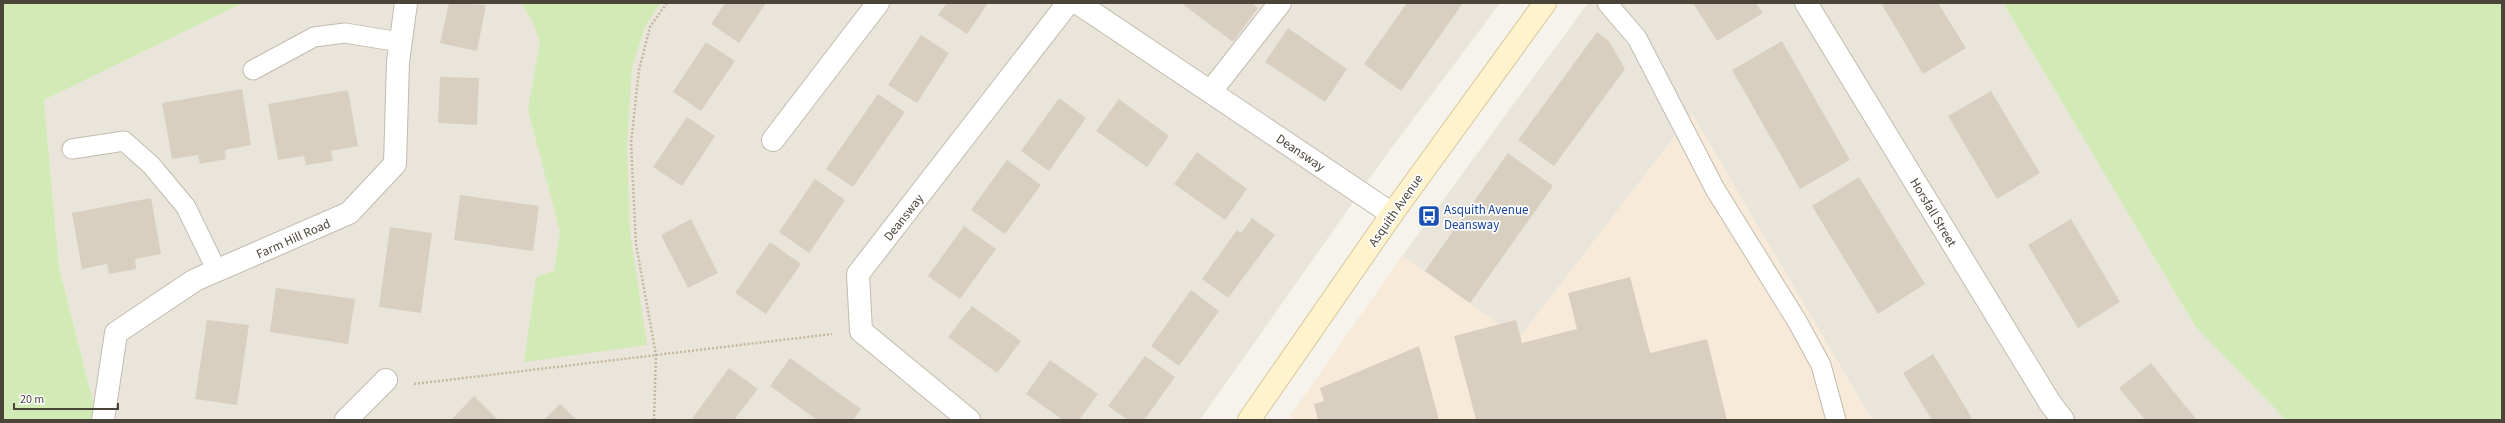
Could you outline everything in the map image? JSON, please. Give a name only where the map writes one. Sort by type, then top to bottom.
[{"type":"main road","name":"Asquith Avenue","points":[[1249,420],[1392,214],[1545,3]]},
{"type":"street","name":"Farm Hill Road","points":[[103,420],[116,333],[195,280],[349,213],[395,164],[398,62],[406,3]]},
{"type":"street","points":[[773,140],[878,3]]},
{"type":"street","name":"Deansway","points":[[861,330],[858,274],[1068,3]]},
{"type":"street","name":"Deansway","points":[[1078,3],[1392,214]]},
{"type":"street","points":[[1211,91],[1280,3]]},
{"type":"street","name":"Horsfall Street","points":[[1806,3],[2046,396],[2063,420]]},
{"type":"street","points":[[861,330],[969,420]]},
{"type":"street","points":[[346,420],[386,380]]},
{"type":"lane","points":[[1607,3],[1637,38],[1715,189],[1797,321],[1821,365],[1836,420]]},
{"type":"lane","points":[[253,70],[314,36],[345,33],[400,42]]},
{"type":"lane","points":[[72,149],[124,142],[151,165],[186,207],[217,271]]},
{"type":"path","points":[[654,420],[656,355],[636,244],[631,143],[639,70],[650,27],[667,3]]},
{"type":"path","points":[[386,380],[406,385],[861,330]]},
{"type":"shaded area","points":[[243,3],[1500,3],[1387,154],[1200,420],[98,420],[59,267],[44,100]]},
{"type":"shaded area","points":[[1588,3],[2003,3],[2195,326],[2286,420],[1872,420],[1692,114],[1519,338],[1402,256]]},
{"type":"shaded area","points":[[1692,114],[1872,420],[1291,420],[1290,416],[1402,256],[1519,338]]},
{"type":"green space","points":[[3,3],[243,3],[44,100],[59,267],[98,420],[3,420]]},
{"type":"green space","points":[[521,3],[660,3],[645,27],[632,67],[627,144],[630,231],[647,345],[524,362],[536,277],[554,271],[560,232],[528,110],[540,42],[532,20]]},
{"type":"green space","points":[[2003,3],[2502,3],[2502,420],[2286,420],[2195,326]]},
{"type":"building","points":[[449,3],[486,5],[477,51],[440,43]]},
{"type":"building","points":[[725,3],[766,3],[739,43],[711,24]]},
{"type":"building","points":[[947,3],[988,3],[967,34],[938,15]]},
{"type":"building","points":[[1181,3],[1252,3],[1258,8],[1233,42]]},
{"type":"building","points":[[1407,3],[1463,3],[1401,91],[1364,64]]},
{"type":"building","points":[[1693,3],[1756,3],[1763,13],[1717,41]]},
{"type":"building","points":[[1881,3],[1938,3],[1966,48],[1923,74]]},
{"type":"building","points":[[1288,28],[1347,69],[1325,102],[1265,62]]},
{"type":"building","points":[[1597,32],[1609,41],[1625,69],[1554,166],[1518,140]]},
{"type":"building","points":[[921,35],[949,53],[917,103],[888,85]]},
{"type":"building","points":[[1782,41],[1850,160],[1800,189],[1732,70]]},
{"type":"building","points":[[706,42],[735,61],[701,111],[673,92]]},
{"type":"building","points":[[440,77],[479,78],[477,125],[438,123]]},
{"type":"building","points":[[242,89],[251,145],[225,150],[226,159],[200,164],[198,155],[172,159],[162,103]]},
{"type":"building","points":[[348,90],[358,146],[331,151],[333,161],[306,165],[304,156],[278,160],[268,104]]},
{"type":"building","points":[[1991,91],[2040,173],[1997,199],[1948,116]]},
{"type":"building","points":[[878,94],[905,112],[853,187],[826,169]]},
{"type":"building","points":[[1059,98],[1086,118],[1049,171],[1021,151]]},
{"type":"building","points":[[1119,99],[1169,136],[1147,167],[1096,131]]},
{"type":"building","points":[[687,117],[715,136],[682,186],[653,167]]},
{"type":"building","points":[[1197,152],[1247,189],[1225,220],[1174,184]]},
{"type":"building","points":[[1508,153],[1553,186],[1470,303],[1425,271]]},
{"type":"building","points":[[1007,160],[1041,185],[1005,234],[971,210]]},
{"type":"building","points":[[1859,177],[1925,284],[1878,314],[1812,206]]},
{"type":"building","points":[[815,179],[845,200],[809,253],[779,232]]},
{"type":"building","points":[[460,195],[539,206],[533,251],[454,240]]},
{"type":"building","points":[[151,198],[161,254],[135,259],[136,269],[109,274],[107,264],[82,269],[72,213]]},
{"type":"building","points":[[1252,218],[1275,235],[1228,298],[1202,279],[1237,230],[1241,233]]},
{"type":"building","points":[[691,219],[718,273],[688,288],[661,235]]},
{"type":"building","points":[[2071,219],[2120,302],[2078,328],[2028,245]]},
{"type":"building","points":[[964,226],[996,249],[960,299],[928,276]]},
{"type":"building","points":[[390,227],[432,233],[421,313],[379,307]]},
{"type":"building","points":[[770,242],[801,264],[766,314],[735,293]]},
{"type":"building","points":[[1630,277],[1650,353],[1707,339],[1727,420],[1476,420],[1454,336],[1516,320],[1522,343],[1577,329],[1568,293]]},
{"type":"building","points":[[276,288],[355,299],[348,344],[270,332]]},
{"type":"building","points":[[1191,290],[1219,311],[1179,366],[1151,346]]},
{"type":"building","points":[[972,306],[1021,341],[997,373],[948,337]]},
{"type":"building","points":[[207,320],[249,325],[237,405],[195,399]]},
{"type":"building","points":[[1419,346],[1439,420],[1318,420],[1314,404],[1324,401],[1320,388]]},
{"type":"building","points":[[1933,354],[1973,420],[1932,420],[1903,373]]},
{"type":"building","points":[[1145,356],[1175,377],[1144,420],[1128,420],[1108,406]]},
{"type":"building","points":[[790,358],[861,409],[853,420],[817,420],[770,386]]},
{"type":"building","points":[[1050,360],[1098,394],[1079,420],[1063,420],[1026,394]]},
{"type":"building","points":[[2151,363],[2197,420],[2145,420],[2119,388]]},
{"type":"building","points":[[729,368],[758,389],[734,420],[691,420]]},
{"type":"building","points":[[474,396],[498,420],[451,420]]},
{"type":"building","points":[[560,404],[577,420],[544,420]]},
{"type":"place","name":"Asquith Avenue Deansway","points":[[1429,216]]}]
